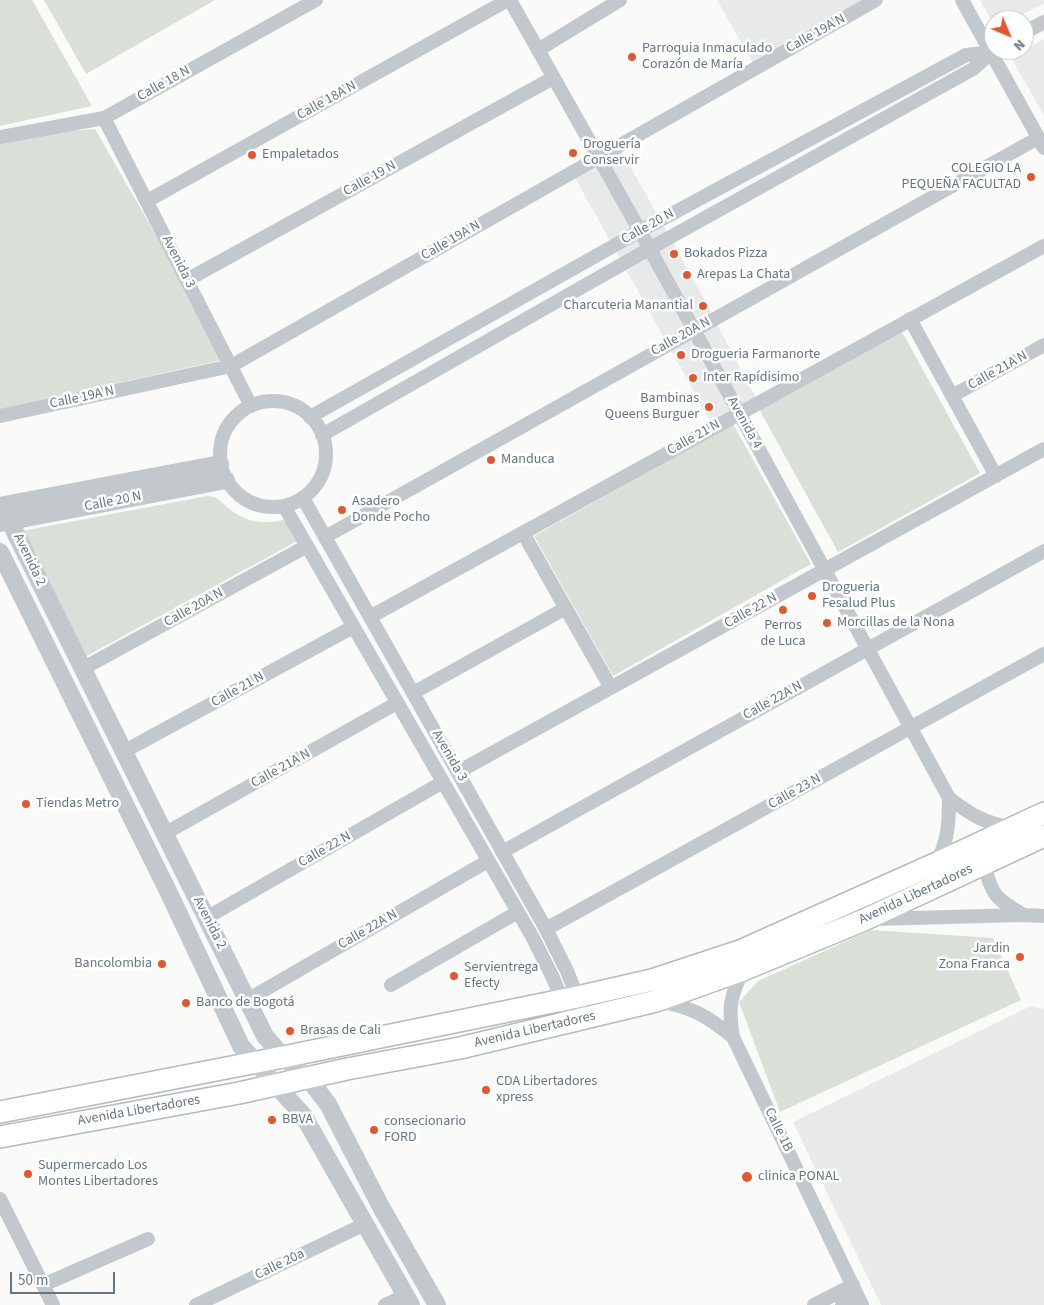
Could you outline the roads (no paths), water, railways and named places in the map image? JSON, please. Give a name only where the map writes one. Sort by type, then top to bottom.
[{"type":"main road","name":"Avenida Libertadores","points":[[0,1112],[283,1058],[570,999],[652,980],[740,951],[1044,813]]},
{"type":"main road","name":"Avenida Libertadores","points":[[0,1137],[276,1086],[347,1069],[460,1048],[656,1001],[743,970],[864,920],[1044,836]]},
{"type":"street","name":"Calle 18 N","points":[[0,138],[104,118],[316,0]]},
{"type":"street","name":"Avenida 4","points":[[509,0],[640,232],[949,798],[968,813],[989,824],[1012,828]]},
{"type":"street","name":"Calle 18A N","points":[[147,201],[509,0]]},
{"type":"street","points":[[538,50],[620,0]]},
{"type":"street","name":"Calle 19A N","points":[[0,416],[231,366],[876,0]]},
{"type":"street","points":[[962,0],[984,37]]},
{"type":"street","name":"Calle 20 N","points":[[310,417],[640,232],[966,55],[984,52]]},
{"type":"street","name":"Calle 20 N","points":[[322,434],[973,69],[984,59]]},
{"type":"street","points":[[997,60],[1041,143]]},
{"type":"street","name":"Calle 19 N","points":[[187,280],[553,78]]},
{"type":"street","name":"Avenida 3","points":[[104,118],[251,406]]},
{"type":"street","name":"Calle 20A N","points":[[325,537],[693,330],[1041,143]]},
{"type":"street","name":"Calle 21 N","points":[[370,617],[1044,246]]},
{"type":"street","points":[[910,319],[996,476]]},
{"type":"street","name":"Calle 21A N","points":[[952,396],[1044,346]]},
{"type":"street","points":[[267,402],[283,402],[298,407],[310,417],[322,434],[326,452],[324,470],[316,486],[303,498],[284,506],[267,507],[250,503],[236,493],[223,472],[220,447],[226,430],[236,416],[251,406],[267,402]]},
{"type":"street","name":"Calle 22 N","points":[[458,772],[1044,449]]},
{"type":"street","name":"Calle 20 N","points":[[0,506],[223,472]]},
{"type":"street","name":"Calle 20 N","points":[[5,522],[223,472]]},
{"type":"street","name":"Avenida 3","points":[[303,498],[546,930],[567,971],[570,999]]},
{"type":"street","name":"Avenida 3","points":[[284,506],[518,912],[553,978],[570,999],[579,1020]]},
{"type":"street","name":"Avenida 2","points":[[5,522],[124,752],[265,1036],[283,1058],[308,1078],[328,1104],[381,1207],[437,1305]]},
{"type":"street","points":[[523,533],[611,688]]},
{"type":"street","name":"Calle 20A N","points":[[82,669],[307,546]]},
{"type":"street","name":"Calle 22A N","points":[[502,852],[1044,551]]},
{"type":"street","name":"Avenida 2","points":[[0,552],[168,891],[241,1046],[303,1115],[408,1300]]},
{"type":"street","points":[[413,693],[566,608]]},
{"type":"street","name":"Calle 21 N","points":[[124,752],[354,627]]},
{"type":"street","name":"Calle 23 N","points":[[546,930],[1044,654]]},
{"type":"street","name":"Calle 21A N","points":[[164,834],[397,703]]},
{"type":"street","name":"Calle 22 N","points":[[206,918],[443,782]]},
{"type":"street","name":"Avenida 4","points":[[937,863],[945,844],[949,821],[949,798]]},
{"type":"street","name":"Calle 22A N","points":[[247,1000],[488,861]]},
{"type":"street","points":[[984,864],[990,887],[995,896],[1022,915]]},
{"type":"street","points":[[391,985],[518,912]]},
{"type":"street","points":[[864,920],[1044,916]]},
{"type":"street","name":"Calle 1B","points":[[743,970],[733,991],[730,1007],[729,1014],[733,1037],[858,1296]]},
{"type":"street","name":"Calle 1B","points":[[656,1001],[684,1006],[710,1019],[733,1037]]},
{"type":"street","points":[[0,1201],[53,1305]]},
{"type":"street","name":"Calle 20a","points":[[196,1305],[365,1224]]},
{"type":"street","points":[[43,1285],[148,1239]]},
{"type":"street","points":[[814,1305],[858,1296]]},
{"type":"street","points":[[842,1305],[858,1296]]},
{"type":"street","points":[[384,1305],[408,1300]]},
{"type":"place","name":"Parroquia Inmaculado Corazón de María","points":[[632,57]]},
{"type":"place","name":"Droguería Conservir","points":[[573,153]]},
{"type":"place","name":"Empaletados","points":[[252,155]]},
{"type":"place","name":"COLEGIO LA PEQUEÑA FACULTAD","points":[[1031,177]]},
{"type":"place","name":"Bokados Pizza","points":[[674,254]]},
{"type":"place","name":"Arepas La Chata","points":[[687,275]]},
{"type":"place","name":"Charcuteria Manantial","points":[[703,306]]},
{"type":"place","name":"Drogueria Farmanorte","points":[[681,355]]},
{"type":"place","name":"Inter Rapídisimo","points":[[693,378]]},
{"type":"place","name":"Bambinas Queens Burguer","points":[[709,407]]},
{"type":"place","name":"Manduca","points":[[491,460]]},
{"type":"place","name":"Asadero Donde Pocho","points":[[342,510]]},
{"type":"place","name":"Drogueria Fesalud Plus","points":[[812,596]]},
{"type":"place","name":"Perros de Luca","points":[[783,610]]},
{"type":"place","name":"Morcillas de la Nona","points":[[827,623]]},
{"type":"place","name":"Tiendas Metro","points":[[26,804]]},
{"type":"place","name":"Jardin Zona Franca","points":[[1020,957]]},
{"type":"place","name":"Bancolombia","points":[[162,964]]},
{"type":"place","name":"Servientrega Efecty","points":[[454,976]]},
{"type":"place","name":"Banco de Bogotá","points":[[186,1003]]},
{"type":"place","name":"Brasas de Cali","points":[[290,1031]]},
{"type":"place","name":"CDA Libertadores xpress","points":[[486,1090]]},
{"type":"place","name":"BBVA","points":[[272,1120]]},
{"type":"place","name":"consecionario FORD","points":[[374,1130]]},
{"type":"place","name":"Supermercado Los Montes Libertadores","points":[[28,1174]]},
{"type":"place","name":"clinica PONAL","points":[[747,1177]]}]
